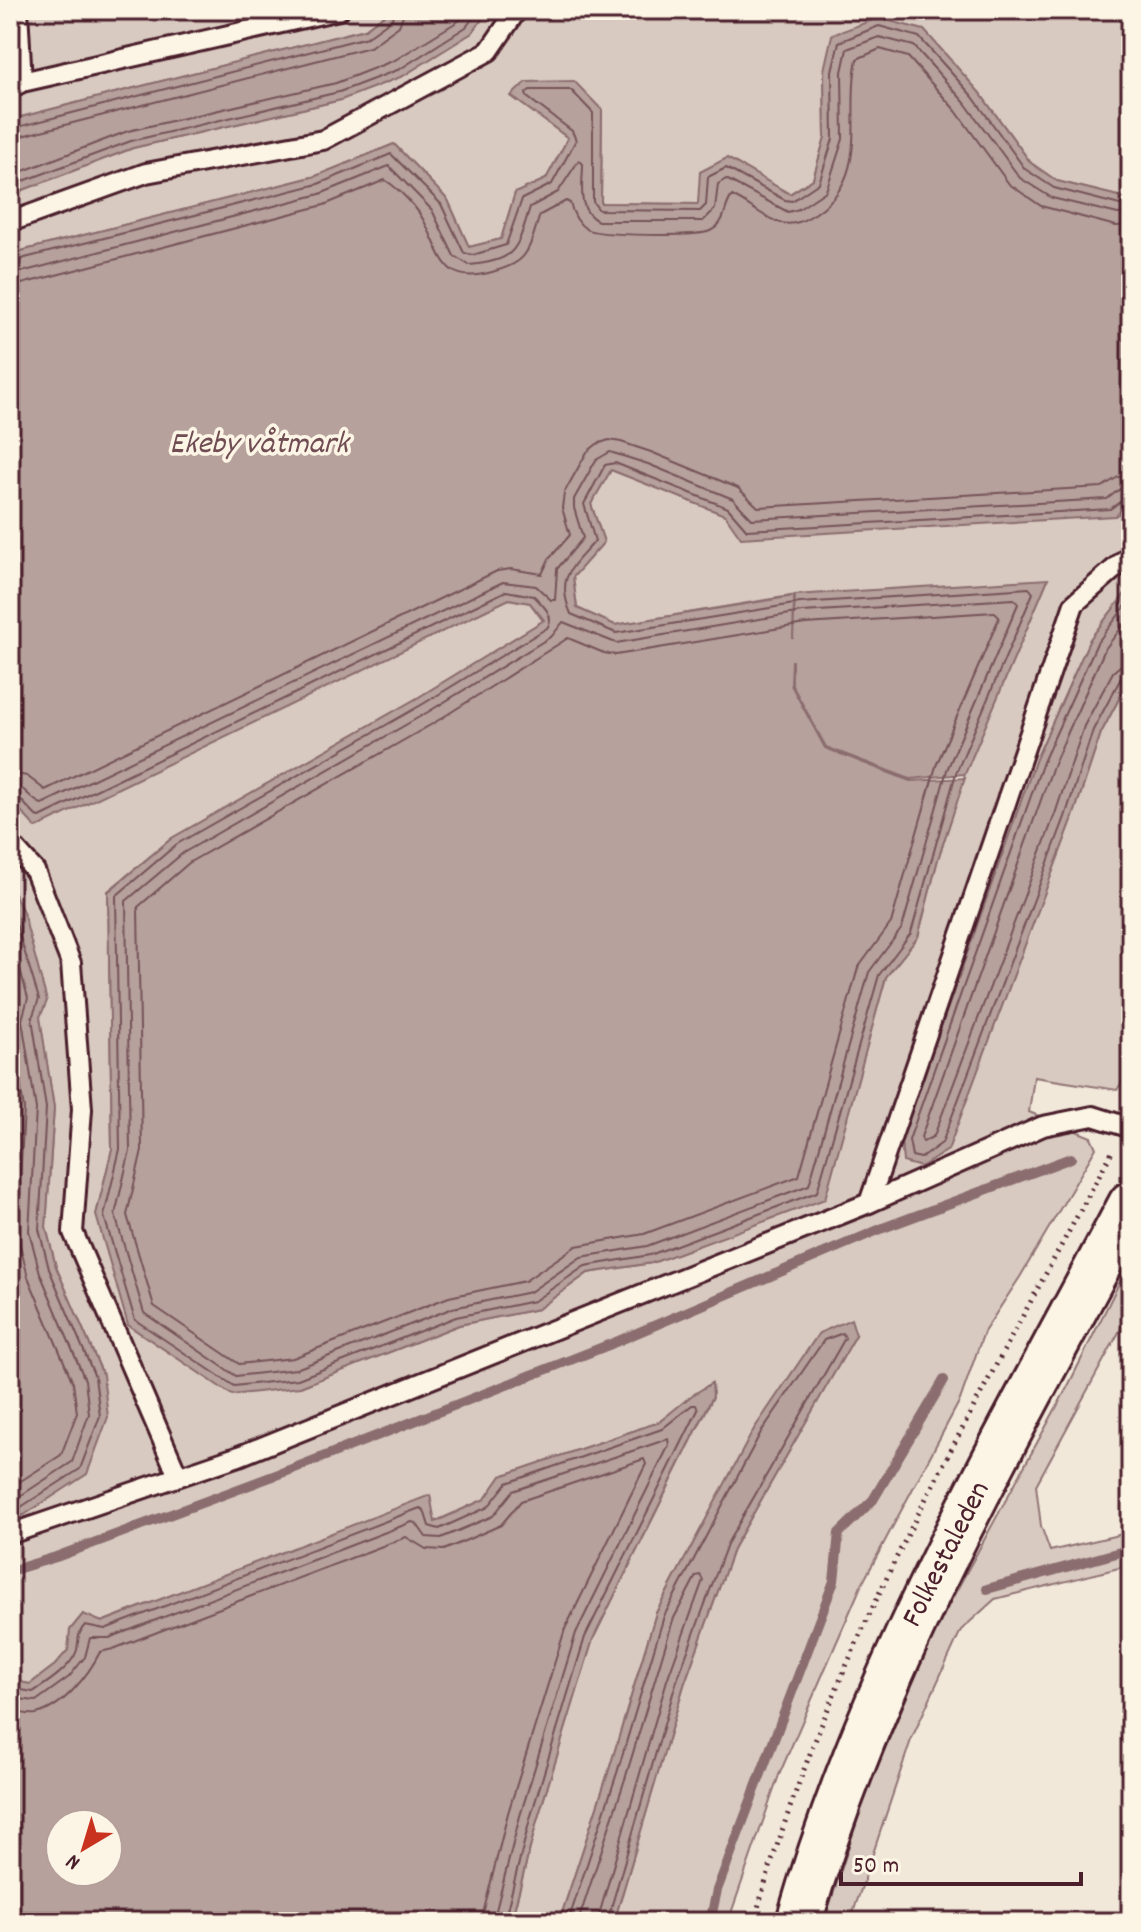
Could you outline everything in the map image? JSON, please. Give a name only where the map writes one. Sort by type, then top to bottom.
[{"type":"main road","name":"Folkestaleden","points":[[799,1922],[830,1821],[878,1700],[924,1597],[1131,1204]]},
{"type":"lane","points":[[18,10],[16,85],[339,10]]},
{"type":"lane","points":[[10,222],[146,173],[323,140],[489,51],[517,10]]},
{"type":"lane","points":[[869,1203],[1074,604],[1131,554]]},
{"type":"lane","points":[[10,843],[35,871],[71,963],[82,1109],[73,1232],[178,1476]]},
{"type":"lane","points":[[10,1534],[253,1450],[869,1203],[1043,1126],[1093,1116],[1131,1128]]},
{"type":"shaded area","points":[[10,10],[391,10],[365,29],[10,122]]},
{"type":"shaded area","points":[[489,10],[1131,11],[1131,194],[1122,197],[1057,181],[1031,163],[979,92],[824,70],[825,137],[813,179],[789,194],[727,158],[698,204],[601,203],[602,110],[511,96],[568,138],[546,179],[515,193],[501,239],[469,247],[448,200],[394,144],[316,176],[21,251],[10,258],[10,195],[133,148],[341,100],[472,33]]},
{"type":"shaded area","points":[[611,470],[725,515],[1115,516],[1131,503],[1131,586],[1090,639],[1036,759],[901,1140],[948,1149],[1072,820],[1101,733],[1131,676],[1131,1068],[1117,1090],[1034,1077],[1029,1112],[1091,1137],[1096,1148],[984,1332],[960,1400],[861,1586],[779,1775],[728,1922],[614,1922],[684,1685],[734,1547],[856,1335],[819,1333],[755,1429],[656,1613],[559,1922],[511,1922],[537,1821],[593,1639],[713,1397],[711,1383],[659,1422],[501,1476],[485,1499],[434,1522],[430,1496],[101,1622],[83,1614],[70,1630],[69,1649],[55,1665],[30,1684],[10,1680],[10,1518],[24,1515],[103,1375],[56,1267],[46,1227],[54,1108],[23,912],[10,885],[10,799],[36,827],[509,599],[530,603],[543,621],[419,697],[172,838],[108,891],[112,1149],[96,1215],[300,1387],[459,1325],[538,1309],[588,1273],[652,1263],[824,1198],[886,977],[918,937],[965,774],[796,595],[615,625],[577,608],[573,577],[604,542],[591,504]]},
{"type":"shaded area","points":[[1131,1259],[1131,1310],[1036,1485],[1041,1526],[1050,1551],[1131,1532],[1131,1565],[995,1599],[961,1630],[911,1740],[850,1922],[824,1922],[866,1794],[935,1630],[1068,1386]]},
{"type":"water","points":[[391,10],[489,10],[472,33],[403,76],[341,100],[133,148],[10,195],[10,122],[365,29]]},
{"type":"water","name":"Ekeby våtmark","points":[[878,18],[924,30],[979,92],[1031,163],[1057,181],[1122,197],[1131,194],[1131,503],[1115,516],[741,538],[725,515],[611,470],[591,504],[604,542],[573,577],[577,608],[615,625],[794,596],[793,639],[795,595],[1048,579],[965,774],[910,779],[826,747],[792,685],[792,660],[791,685],[825,748],[910,781],[965,778],[938,859],[918,937],[886,977],[825,1199],[652,1263],[588,1273],[538,1309],[459,1325],[300,1387],[232,1395],[128,1325],[96,1215],[112,1149],[108,892],[172,838],[419,697],[544,620],[530,603],[509,599],[36,828],[10,799],[10,258],[21,251],[316,176],[394,144],[448,200],[469,247],[501,239],[515,193],[546,179],[568,138],[511,96],[526,82],[574,81],[602,110],[601,203],[698,204],[700,172],[727,158],[790,194],[813,179],[825,137],[824,70],[832,35]]},
{"type":"water","points":[[1131,586],[1131,676],[1101,733],[1072,820],[948,1150],[921,1167],[903,1162],[901,1140],[1036,759],[1090,639]]},
{"type":"water","points":[[10,885],[23,912],[47,1001],[40,1017],[54,1108],[46,1227],[56,1267],[103,1375],[108,1417],[87,1474],[24,1515],[10,1518]]},
{"type":"water","points":[[851,1319],[856,1335],[734,1547],[684,1685],[614,1922],[559,1922],[656,1613],[754,1429],[819,1333]]},
{"type":"water","points":[[712,1383],[713,1396],[593,1639],[537,1821],[511,1922],[10,1922],[10,1680],[30,1684],[55,1665],[68,1650],[70,1630],[83,1614],[102,1622],[430,1495],[435,1522],[485,1499],[501,1476],[659,1422]]},
{"type":"waterway","points":[[10,1571],[56,1557],[292,1469],[611,1344],[883,1228],[1071,1158]]},
{"type":"waterway","points":[[710,1922],[717,1890],[834,1581],[839,1533],[873,1500],[944,1380]]},
{"type":"waterway","points":[[987,1589],[1131,1549]]}]
